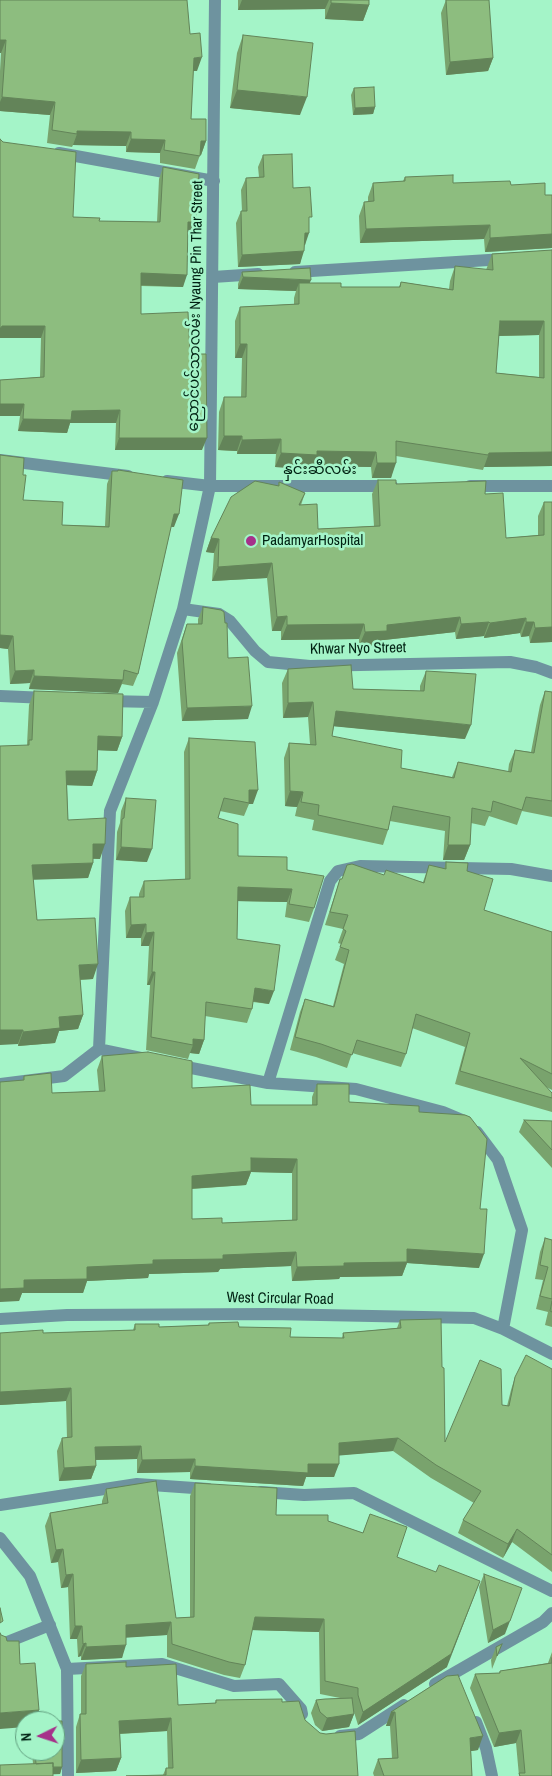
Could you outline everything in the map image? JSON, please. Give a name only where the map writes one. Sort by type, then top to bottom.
[{"type":"street","name":"ညောင်ပင်သာလမ်း Nyaung Pin Thar Street","points":[[99,1049],[110,810],[153,702],[183,609],[210,486],[215,0]]},
{"type":"street","points":[[44,151],[214,181]]},
{"type":"street","points":[[213,276],[522,258]]},
{"type":"street","name":"နှင်းဆီလမ်း","points":[[0,460],[210,486],[406,486]]},
{"type":"street","points":[[454,486],[552,486]]},
{"type":"street","name":"Khwar Nyo Street","points":[[183,609],[219,614],[230,621],[255,651],[268,662],[310,666],[510,662],[536,667],[552,673]]},
{"type":"street","points":[[0,696],[57,698]]},
{"type":"street","points":[[96,700],[153,702]]},
{"type":"street","points":[[268,1083],[330,880],[338,871],[360,866],[511,870],[552,876]]},
{"type":"street","points":[[0,1084],[64,1076],[99,1049],[268,1083],[356,1089],[443,1112],[470,1124],[498,1160],[522,1230],[504,1329]]},
{"type":"street","name":"West Circular Road","points":[[0,1319],[67,1315],[270,1314],[474,1318],[504,1329],[552,1354]]},
{"type":"street","points":[[0,1505],[137,1484],[225,1490]]},
{"type":"street","points":[[245,1491],[304,1495],[354,1493],[552,1591]]},
{"type":"street","points":[[0,1538],[30,1576],[67,1668],[68,1776]]},
{"type":"street","points":[[330,1737],[359,1734],[419,1695],[457,1676],[543,1622],[552,1613]]},
{"type":"street","points":[[0,1645],[50,1625]]},
{"type":"street","points":[[67,1668],[162,1664],[234,1686],[279,1684],[300,1709],[305,1723]]},
{"type":"street","points":[[472,1714],[486,1748],[492,1776]]},
{"type":"building","points":[[0,0],[187,0],[190,34],[200,33],[202,57],[194,58],[191,119],[206,119],[206,141],[201,141],[200,156],[164,150],[165,140],[131,139],[131,132],[77,131],[77,134],[52,130],[55,102],[2,97],[6,40],[0,40]]},
{"type":"building","points":[[331,0],[369,0],[369,5],[331,3]]},
{"type":"building","points":[[446,0],[489,0],[493,58],[450,62]]},
{"type":"building","points":[[243,35],[313,43],[307,97],[237,90]]},
{"type":"building","points":[[374,87],[375,107],[355,108],[354,88]]},
{"type":"building","points":[[0,139],[3,142],[76,152],[73,217],[100,218],[99,221],[160,222],[163,167],[199,174],[196,222],[188,222],[187,275],[141,273],[141,314],[188,312],[190,354],[206,354],[207,438],[119,438],[120,410],[72,411],[71,420],[23,419],[24,404],[0,404],[0,380],[44,377],[45,326],[2,326],[0,328]]},
{"type":"building","points":[[292,154],[293,188],[310,187],[312,217],[309,217],[309,233],[305,233],[304,251],[242,255],[241,211],[247,211],[246,178],[264,177],[263,155]]},
{"type":"building","points":[[453,175],[453,183],[510,181],[511,185],[545,183],[545,195],[552,195],[552,234],[490,238],[490,225],[366,229],[364,202],[374,201],[373,183],[405,181],[405,177]]},
{"type":"building","points":[[552,250],[552,452],[489,453],[488,455],[396,441],[396,463],[377,463],[376,452],[317,451],[317,455],[281,453],[281,439],[242,440],[242,436],[224,436],[224,397],[246,397],[247,344],[240,344],[240,307],[299,304],[299,283],[341,283],[341,287],[400,287],[401,282],[453,290],[455,266],[493,270],[492,254]],"holes":[[[500,321],[544,321],[544,378],[496,373]]]},
{"type":"building","points":[[310,268],[311,280],[243,277],[242,272]]},
{"type":"building","points":[[0,455],[24,458],[23,475],[26,475],[23,500],[63,502],[62,525],[109,527],[112,471],[118,470],[183,480],[179,514],[174,514],[138,674],[124,670],[123,680],[34,676],[34,670],[15,671],[13,636],[0,635]]},
{"type":"building","points":[[378,480],[396,480],[396,484],[486,481],[485,494],[503,493],[506,538],[544,535],[544,502],[552,502],[552,627],[535,628],[534,622],[526,622],[526,618],[490,623],[461,624],[460,617],[387,625],[387,631],[365,632],[364,624],[287,625],[287,616],[277,617],[272,563],[218,567],[219,539],[211,538],[231,497],[255,481],[279,486],[279,482],[305,493],[299,505],[317,504],[318,529],[380,526]]},
{"type":"building","points":[[203,607],[224,612],[225,623],[227,623],[228,658],[248,657],[252,706],[187,708],[182,641],[187,624],[202,624]]},
{"type":"building","points":[[351,665],[353,689],[424,691],[426,671],[476,674],[471,725],[336,711],[332,736],[402,750],[401,768],[454,778],[458,762],[511,772],[515,750],[534,753],[545,691],[552,692],[552,801],[526,797],[522,810],[493,801],[491,812],[472,808],[470,845],[448,845],[450,817],[393,806],[388,830],[318,815],[319,805],[301,802],[303,792],[290,791],[289,743],[316,745],[313,702],[288,703],[288,669]]},
{"type":"building","points":[[34,691],[123,694],[122,737],[98,736],[97,771],[66,771],[68,820],[106,818],[105,844],[93,844],[93,863],[32,865],[37,920],[95,918],[98,964],[79,965],[83,1015],[59,1017],[60,1028],[23,1032],[23,1030],[0,1030],[0,746],[29,745],[29,740],[32,740]]},
{"type":"building","points":[[189,738],[255,742],[258,790],[249,790],[249,803],[224,798],[218,818],[238,824],[238,856],[287,857],[287,870],[324,876],[314,908],[289,904],[292,889],[238,887],[237,939],[280,945],[274,991],[255,988],[252,1009],[206,1002],[204,1040],[193,1039],[193,1045],[151,1037],[155,972],[152,972],[154,932],[146,933],[146,924],[131,925],[130,897],[144,897],[144,881],[190,879]]},
{"type":"building","points":[[126,798],[156,800],[152,849],[121,847],[122,819],[124,818]]},
{"type":"building","points":[[446,862],[468,863],[467,871],[493,879],[484,910],[552,932],[552,1074],[520,1058],[552,1093],[552,1098],[460,1071],[470,1033],[416,1014],[406,1054],[357,1040],[352,1055],[295,1037],[305,999],[334,1007],[349,950],[340,947],[346,931],[343,929],[348,915],[330,912],[340,879],[342,879],[347,865],[352,864],[384,875],[386,870],[424,883],[429,865],[446,869]]},
{"type":"building","points":[[148,1052],[192,1061],[192,1088],[250,1085],[251,1105],[317,1105],[317,1084],[349,1084],[349,1102],[419,1106],[419,1112],[465,1115],[470,1117],[487,1139],[480,1209],[487,1209],[484,1254],[407,1249],[407,1262],[344,1263],[344,1266],[297,1267],[296,1252],[223,1255],[223,1259],[153,1260],[153,1264],[87,1267],[87,1279],[24,1280],[24,1288],[0,1289],[0,1082],[24,1080],[24,1076],[51,1073],[52,1093],[105,1091],[102,1056]],"holes":[[[251,1158],[297,1159],[297,1220],[222,1223],[222,1218],[192,1219],[192,1176],[251,1171]]]},
{"type":"building","points":[[524,1120],[552,1121],[552,1150]]},
{"type":"building","points":[[545,1238],[552,1240],[552,1299],[540,1296],[548,1267],[540,1265]]},
{"type":"building","points":[[441,1319],[445,1442],[480,1360],[501,1369],[502,1405],[509,1406],[515,1377],[526,1355],[552,1369],[552,1555],[517,1529],[508,1544],[463,1520],[481,1491],[436,1465],[398,1438],[339,1443],[339,1464],[308,1464],[308,1473],[195,1466],[195,1459],[142,1460],[141,1446],[95,1447],[96,1466],[64,1468],[62,1438],[72,1437],[71,1388],[0,1392],[0,1333],[43,1330],[43,1333],[135,1330],[135,1324],[159,1324],[159,1327],[238,1322],[239,1327],[291,1328],[290,1337],[344,1338],[343,1333],[401,1328],[400,1320]]},
{"type":"building","points":[[156,1481],[176,1618],[194,1617],[195,1483],[277,1488],[276,1515],[328,1515],[328,1521],[363,1533],[370,1514],[407,1527],[397,1557],[436,1572],[439,1565],[480,1581],[451,1654],[363,1712],[358,1688],[325,1681],[324,1619],[255,1617],[245,1665],[229,1662],[172,1644],[171,1622],[126,1625],[126,1645],[86,1647],[86,1643],[83,1644],[82,1626],[75,1626],[73,1574],[66,1575],[63,1549],[56,1550],[50,1513],[108,1503],[106,1489]]},
{"type":"building","points":[[484,1574],[522,1588],[510,1621],[493,1630]]},
{"type":"building","points":[[0,1608],[3,1621],[0,1623]]},
{"type":"building","points":[[0,1633],[6,1637],[7,1641],[19,1641],[20,1664],[35,1663],[39,1710],[0,1713]]},
{"type":"building","points":[[502,1644],[497,1656],[496,1647]]},
{"type":"building","points":[[126,1662],[126,1667],[176,1664],[178,1705],[216,1703],[216,1700],[282,1699],[282,1702],[299,1701],[305,1720],[320,1733],[355,1731],[358,1776],[126,1776],[166,1775],[166,1768],[173,1768],[171,1718],[119,1721],[121,1758],[81,1760],[80,1714],[86,1714],[86,1664]]},
{"type":"building","points":[[552,1663],[552,1776],[520,1776],[519,1773],[525,1773],[521,1730],[499,1733],[475,1674],[500,1673],[500,1671]]},
{"type":"building","points":[[458,1675],[483,1736],[470,1738],[472,1776],[384,1776],[378,1759],[398,1758],[395,1712],[391,1712],[447,1676]]},
{"type":"building","points":[[352,1698],[354,1714],[327,1718],[320,1712],[316,1700],[325,1699]]},
{"type":"building","points":[[36,1761],[62,1761],[62,1767],[53,1767],[53,1763],[36,1764]]},
{"type":"building","points":[[53,1763],[53,1776],[0,1776],[0,1765]]},
{"type":"place","name":"PadamyarHospital","points":[[251,541]]}]
